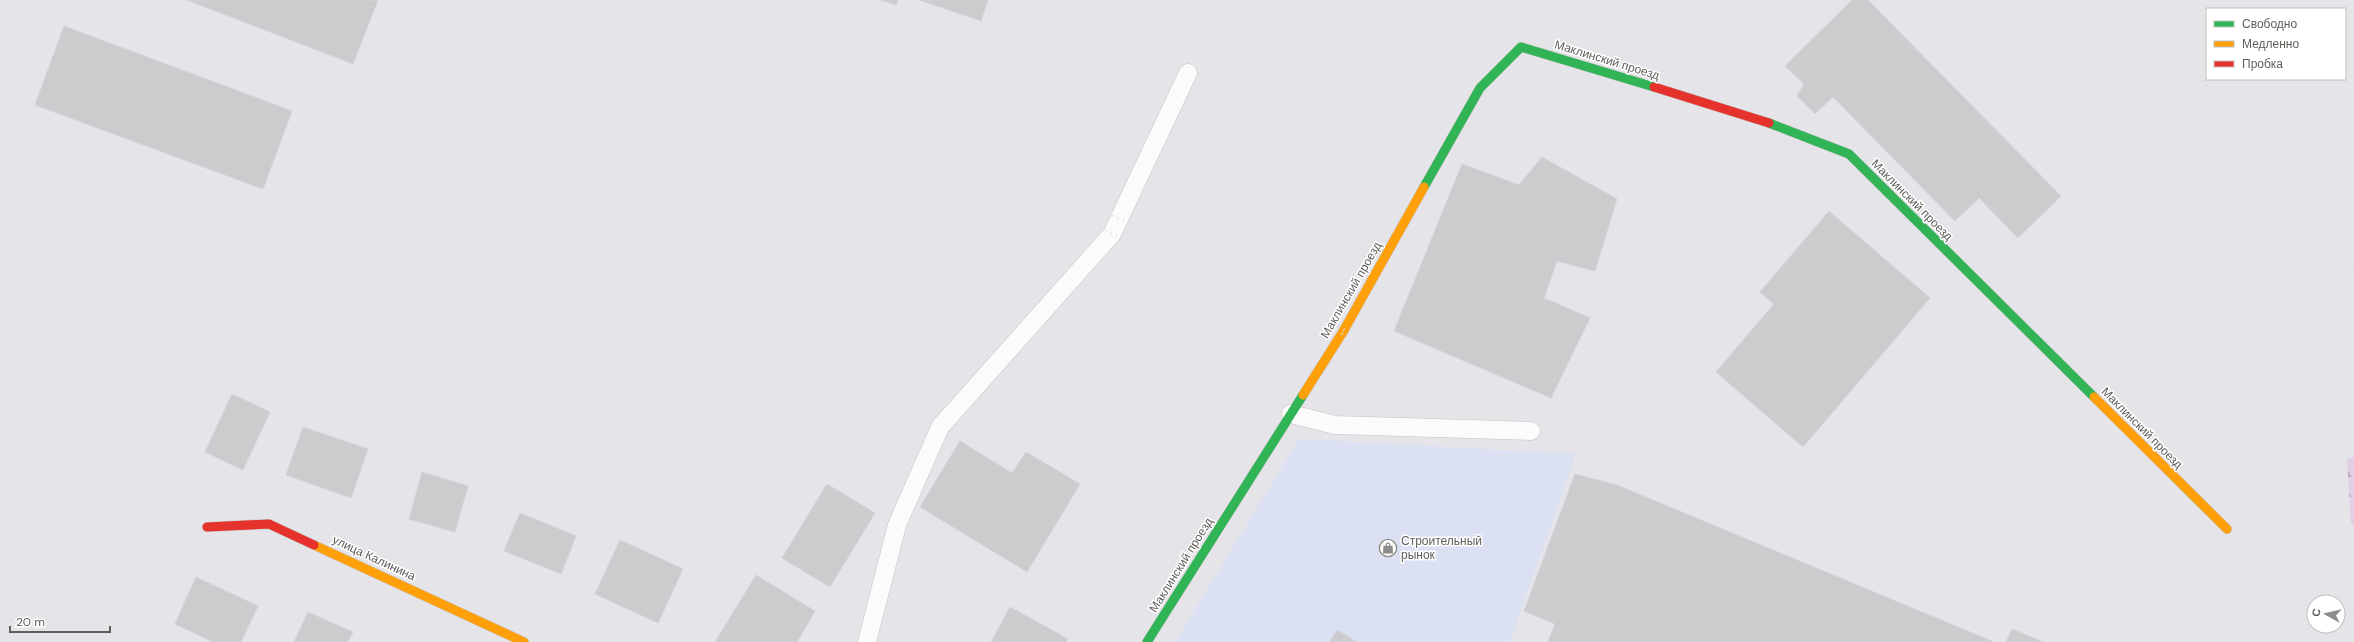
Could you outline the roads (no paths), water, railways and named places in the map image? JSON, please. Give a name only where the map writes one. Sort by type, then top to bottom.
[{"type":"street","name":"Маклинский проезд","points":[[1147,642],[1344,330],[1480,88],[1521,47],[1748,115],[1849,154],[2227,529]]},
{"type":"street","name":"улица Калинина","points":[[207,527],[269,524],[524,642]]},
{"type":"lane","points":[[867,642],[897,525],[940,427],[1112,234],[1188,73]]},
{"type":"lane","points":[[1290,414],[1335,425],[1531,431]]},
{"type":"railway","points":[[630,0],[1142,229],[1347,331]]},
{"type":"railway","points":[[1888,0],[2122,230]]},
{"type":"railway","points":[[1930,0],[2195,271],[2277,419],[2354,618]]},
{"type":"railway","points":[[2083,0],[2102,18],[2227,152],[2354,312]]},
{"type":"railway","points":[[2130,0],[2263,151],[2354,271]]},
{"type":"railway","points":[[564,2],[863,117],[1240,294],[1799,511],[2056,628],[2079,642]]},
{"type":"place","name":"Строительный рынок","points":[[1388,548]]}]
